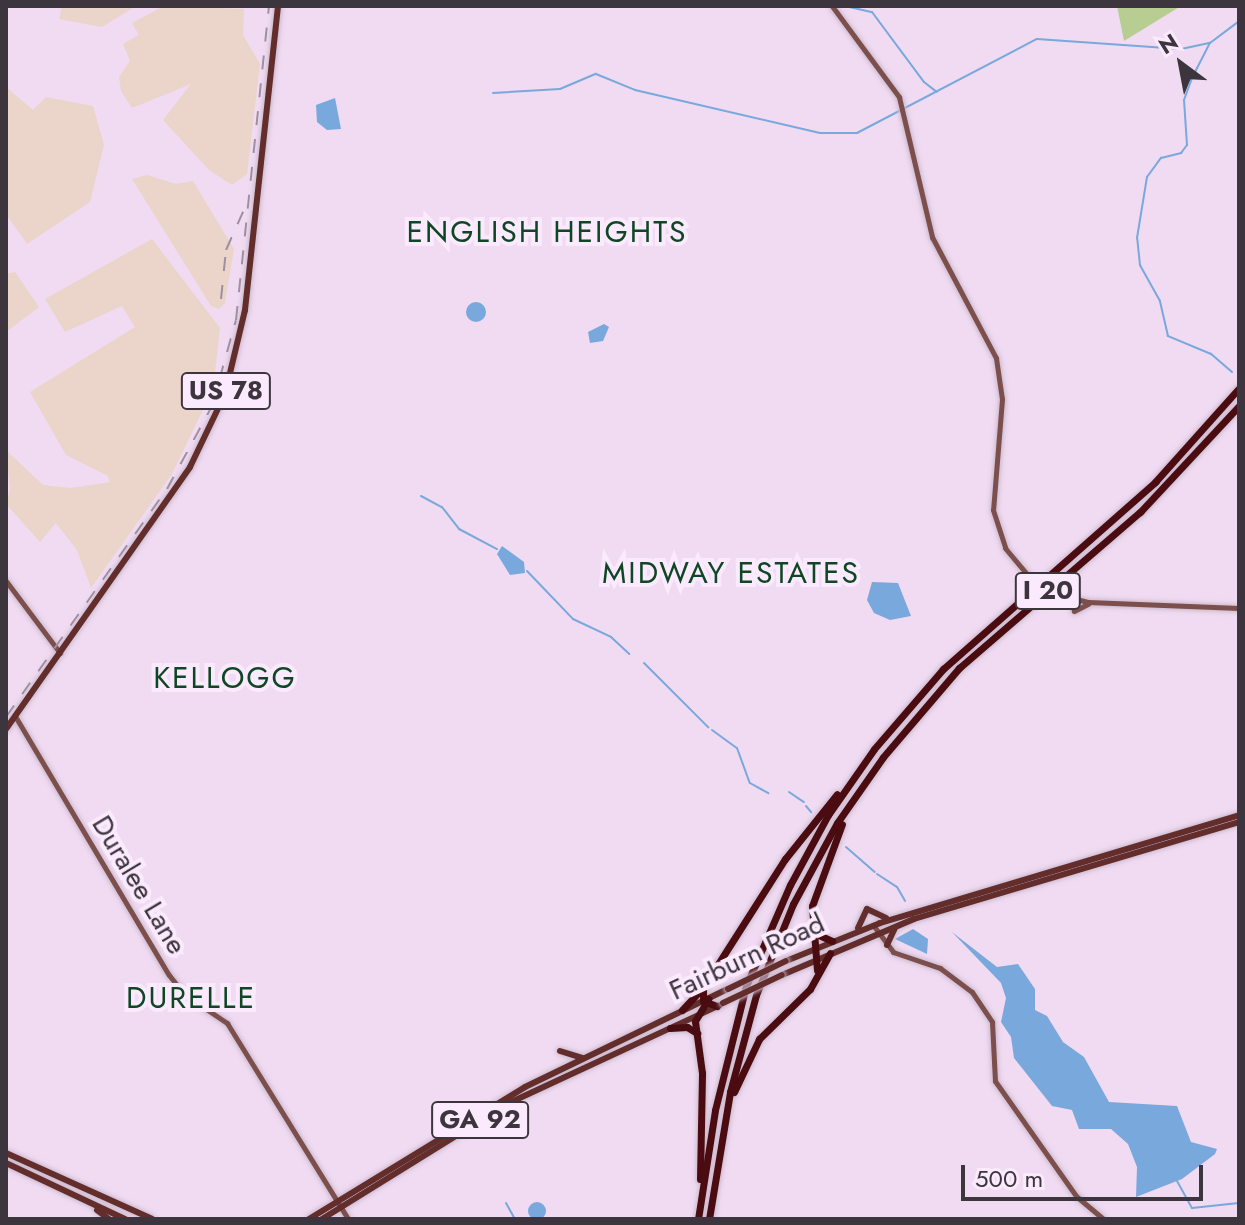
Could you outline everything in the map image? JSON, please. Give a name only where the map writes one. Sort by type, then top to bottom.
[{"type":"highway","name":"I 20","points":[[698,1219],[722,1076],[746,986],[790,885],[857,772],[943,669],[1155,482],[1239,388]]},
{"type":"highway","name":"I 20","points":[[709,1219],[723,1124],[748,1020],[776,943],[815,862],[864,782],[959,668],[1140,512],[1239,406]]},
{"type":"highway","points":[[682,1010],[704,986],[785,859],[857,772]]},
{"type":"highway","points":[[817,972],[812,932],[818,883],[864,782]]},
{"type":"highway","points":[[812,932],[832,941]]},
{"type":"highway","points":[[723,1124],[755,1045],[810,989],[830,953]]},
{"type":"highway","points":[[698,1219],[702,1094],[696,1016],[705,1001],[704,986]]},
{"type":"highway","points":[[705,1001],[720,1004]]},
{"type":"highway","points":[[670,1028],[687,1027],[697,1033]]},
{"type":"main road","name":"US 78","points":[[6,729],[190,467],[225,394],[245,310],[278,6]]},
{"type":"main road","name":"Fairburn Road","points":[[322,1219],[339,1204],[482,1111],[682,1010],[814,948],[894,918],[1239,815]]},
{"type":"main road","name":"Fairburn Road","points":[[309,1219],[509,1103],[862,939],[902,924],[1239,822]]},
{"type":"main road","points":[[1042,881],[1070,864]]},
{"type":"main road","points":[[853,932],[865,920],[867,909],[879,918],[894,918]]},
{"type":"main road","points":[[862,939],[885,942],[890,931],[902,924]]},
{"type":"main road","points":[[560,1051],[570,1058],[590,1057]]},
{"type":"main road","points":[[6,1153],[126,1217]]},
{"type":"main road","points":[[6,1163],[126,1217],[152,1219]]},
{"type":"main road","points":[[49,1183],[109,1219]]},
{"type":"street","points":[[832,6],[899,97],[932,237],[996,358],[1002,399],[993,510],[1005,548],[1030,578],[1061,597],[1092,602],[1239,608]]},
{"type":"street","points":[[6,581],[60,653]]},
{"type":"street","points":[[1070,599],[1074,611],[1092,602]]},
{"type":"street","name":"Duralee Lane","points":[[15,716],[169,975],[184,994],[227,1023],[348,1219]]},
{"type":"street","points":[[873,925],[893,952],[944,970],[985,1010],[995,1035],[995,1081],[1076,1196],[1103,1219]]},
{"type":"shaded area","points":[[62,6],[136,6],[102,27],[59,19]]},
{"type":"shaded area","points":[[164,6],[244,9],[243,35],[260,64],[247,174],[232,185],[209,170],[163,120],[191,84],[132,108],[121,91],[119,77],[130,61],[123,44],[139,35],[132,23]]},
{"type":"shaded area","points":[[6,87],[33,110],[46,97],[93,106],[104,145],[90,202],[27,244],[6,214]]},
{"type":"shaded area","points":[[147,175],[176,184],[193,181],[234,249],[225,303],[219,309],[211,306],[132,179]]},
{"type":"shaded area","points":[[152,239],[220,328],[213,389],[172,474],[91,588],[77,550],[56,523],[40,542],[6,504],[10,490],[6,450],[43,485],[71,488],[110,482],[108,476],[66,455],[30,392],[135,327],[122,306],[65,332],[45,299]]},
{"type":"shaded area","points":[[15,272],[39,307],[6,332],[6,274]]},
{"type":"green space","points":[[1117,6],[1181,6],[1124,41]]},
{"type":"water","points":[[335,98],[341,129],[327,130],[317,122],[316,105]]},
{"type":"water","points":[[476,302],[483,305],[486,312],[483,319],[476,322],[469,319],[466,312],[469,305]]},
{"type":"water","points":[[604,324],[609,327],[603,341],[590,343],[588,332]]},
{"type":"water","points":[[502,546],[524,562],[525,573],[510,575],[497,554]]},
{"type":"water","points":[[872,582],[898,583],[911,616],[890,620],[874,613],[867,600]]},
{"type":"water","points":[[913,929],[928,939],[927,954],[895,939]]},
{"type":"water","points":[[952,932],[997,967],[1018,964],[1035,989],[1035,1010],[1047,1016],[1063,1042],[1084,1057],[1109,1102],[1177,1106],[1191,1142],[1217,1149],[1215,1154],[1182,1179],[1136,1197],[1137,1167],[1128,1144],[1111,1129],[1079,1129],[1072,1110],[1052,1106],[1014,1058],[1011,1037],[1001,1022],[1006,998],[1001,983]]},
{"type":"water","points":[[533,1202],[541,1202],[546,1211],[544,1218],[533,1220],[528,1215],[528,1207]]},
{"type":"waterway","points":[[845,6],[872,12],[924,82],[937,92]]},
{"type":"waterway","points":[[1232,372],[1211,354],[1168,336],[1160,301],[1140,265],[1137,238],[1147,177],[1161,158],[1181,153],[1187,145],[1184,100],[1192,78],[1210,43],[1239,21]]},
{"type":"waterway","points":[[493,93],[560,89],[596,74],[635,90],[820,133],[857,133],[1037,39],[1181,49],[1210,43]]},
{"type":"waterway","points":[[421,496],[442,507],[459,529],[497,549]]},
{"type":"waterway","points":[[527,571],[573,619],[611,637],[629,654]]},
{"type":"waterway","points":[[644,663],[708,727]]},
{"type":"waterway","points":[[712,730],[737,748],[750,783],[768,793]]},
{"type":"waterway","points":[[789,792],[804,802]]},
{"type":"waterway","points":[[806,806],[811,812]]},
{"type":"waterway","points":[[846,847],[875,872]]},
{"type":"waterway","points":[[877,874],[897,887],[905,901]]},
{"type":"waterway","points":[[1177,1181],[1192,1208],[1239,1203]]},
{"type":"waterway","points":[[506,1203],[515,1219]]},
{"type":"railway","points":[[6,717],[167,489],[212,406],[236,320],[269,6]]},
{"type":"railway","points":[[221,299],[226,250],[243,212]]},
{"type":"district","name":"ENGLISH HEIGHTS","points":[[547,232]]},
{"type":"district","name":"MIDWAY ESTATES","points":[[731,573]]},
{"type":"district","name":"KELLOGG","points":[[225,678]]},
{"type":"district","name":"DURELLE","points":[[191,998]]}]
